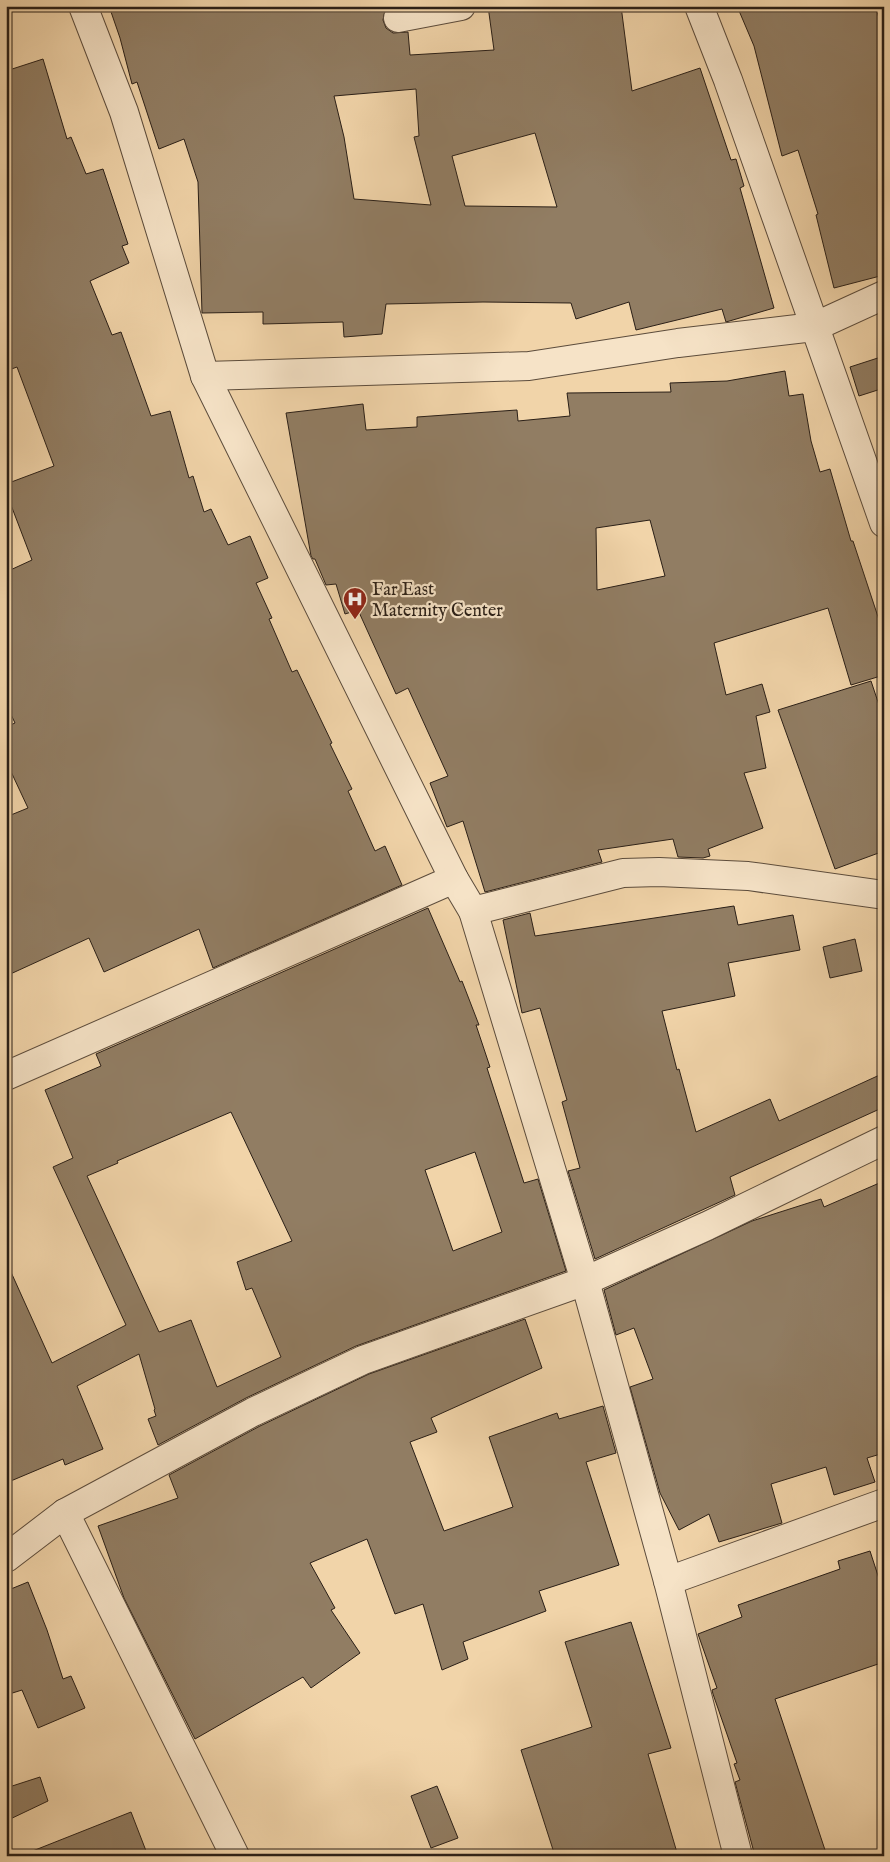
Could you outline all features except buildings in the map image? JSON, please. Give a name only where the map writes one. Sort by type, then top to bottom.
[{"type":"street","points":[[83,6],[124,112],[205,376],[454,879],[473,911],[585,1281],[668,1581],[738,1856]]},
{"type":"street","points":[[398,18],[461,6]]},
{"type":"street","points":[[699,6],[728,80],[884,524]]},
{"type":"street","points":[[205,376],[530,366],[678,343],[814,327],[884,295]]},
{"type":"street","points":[[473,911],[623,873],[658,872],[748,876],[884,895]]},
{"type":"street","points":[[6,1076],[454,879]]},
{"type":"street","points":[[6,1558],[65,1512],[253,1412],[363,1360],[585,1281],[707,1226],[884,1140]]},
{"type":"street","points":[[668,1581],[884,1503]]},
{"type":"street","points":[[65,1512],[235,1856]]},
{"type":"place","name":"Far East Maternity Center","points":[[355,620]]}]
